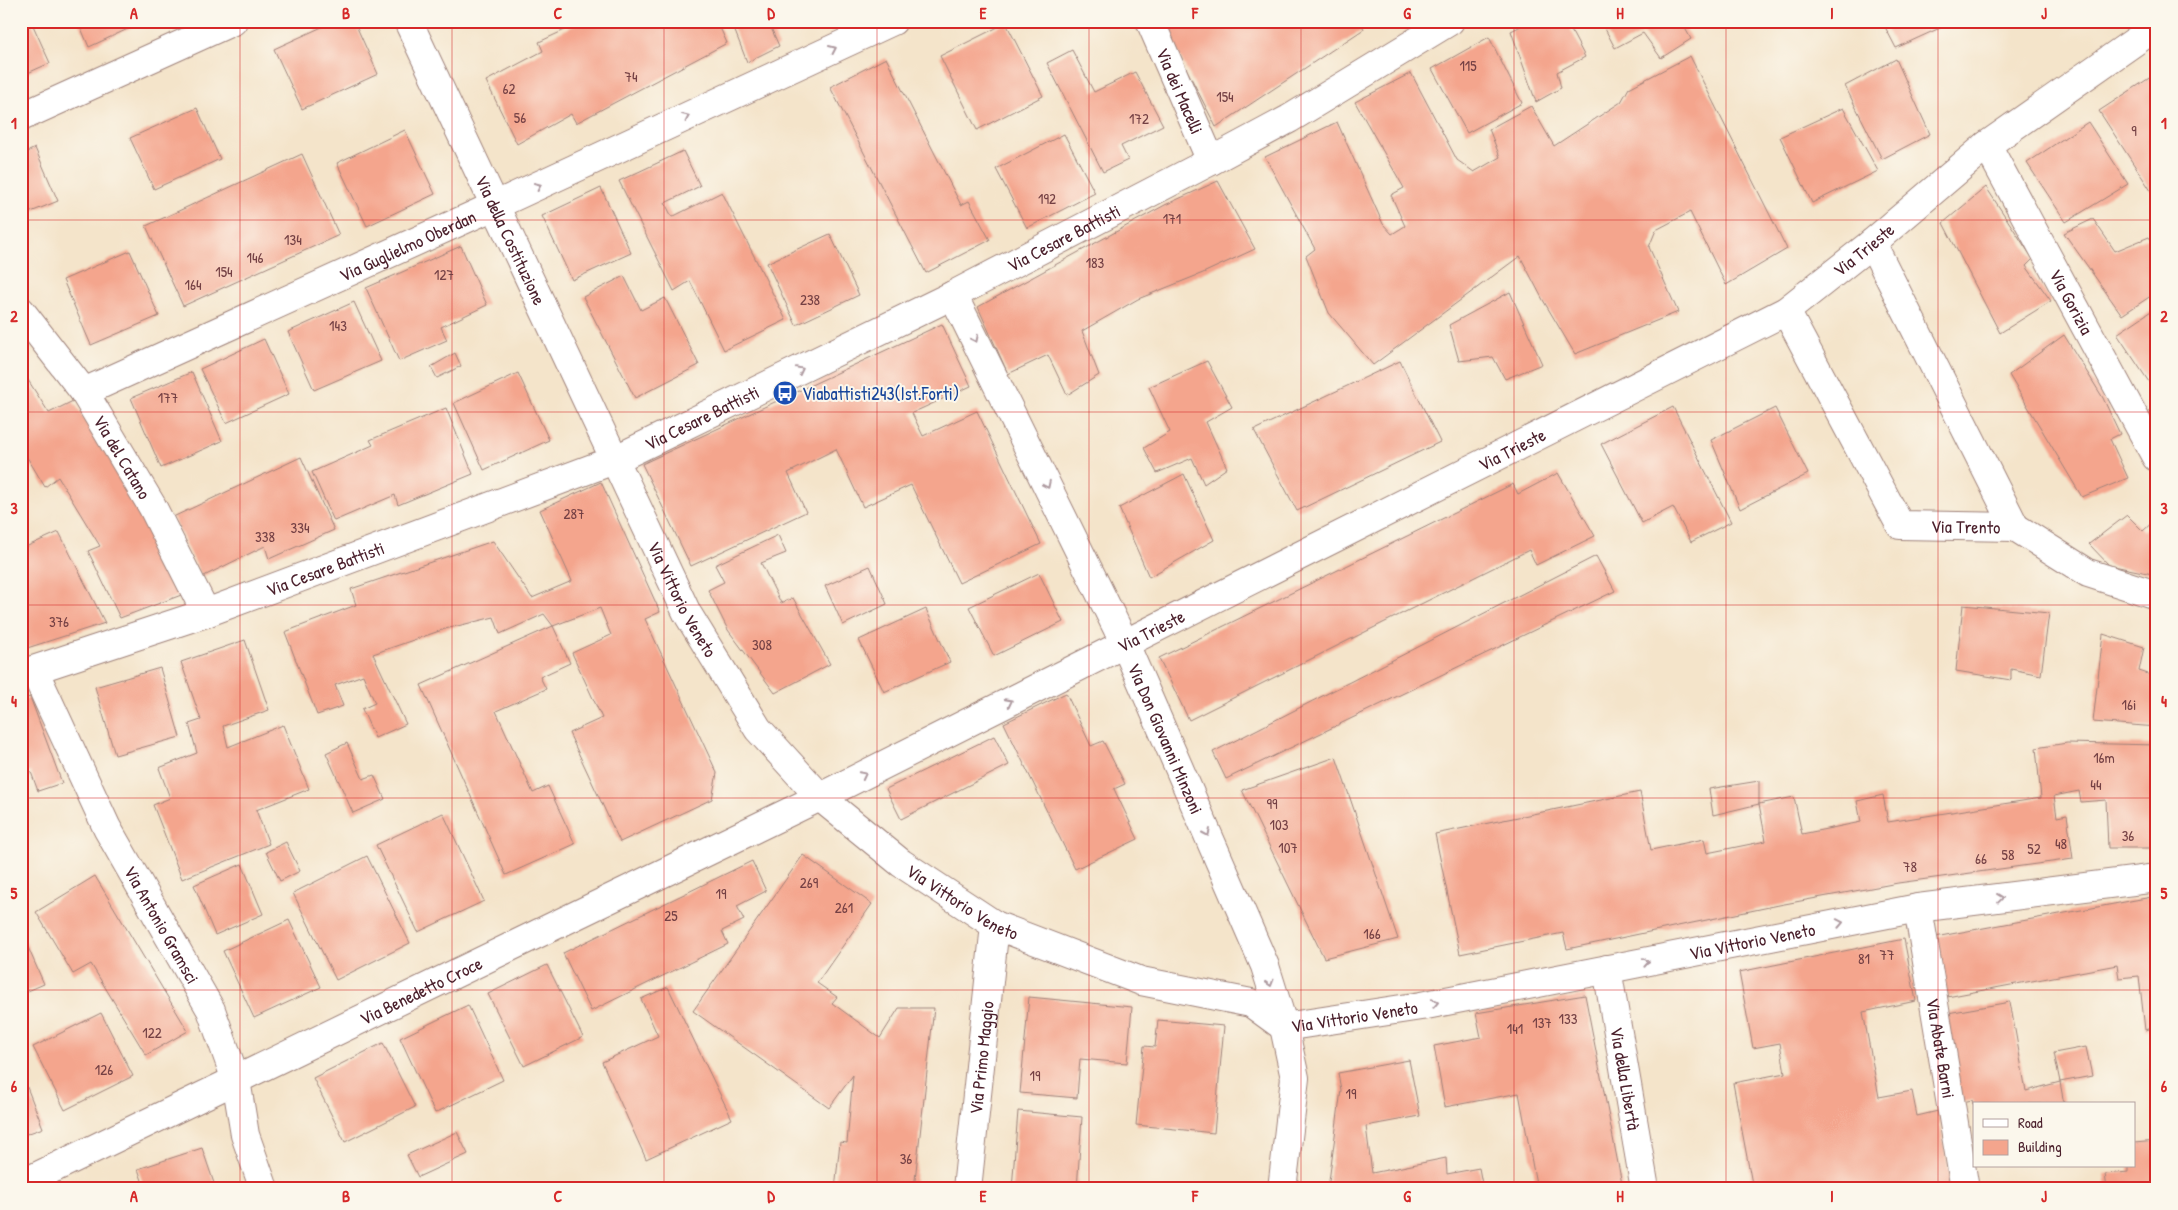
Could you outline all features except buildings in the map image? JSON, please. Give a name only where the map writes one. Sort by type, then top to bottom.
[{"type":"street","points":[[21,117],[233,21]]},
{"type":"street","name":"Via della Costituzione","points":[[408,21],[614,460]]},
{"type":"street","name":"Via Guglielmo Oberdan","points":[[84,392],[494,206],[894,21]]},
{"type":"street","name":"Via dei Macelli","points":[[1150,21],[1211,161]]},
{"type":"street","name":"Via Cesare Battisti","points":[[27,672],[206,613],[614,460],[953,295],[1211,161],[1290,119],[1450,21]]},
{"type":"street","name":"Via Trieste","points":[[820,797],[1786,311],[1872,243],[1988,145],[2157,26]]},
{"type":"street","name":"Via Gorizia","points":[[1988,145],[2156,457]]},
{"type":"street","name":"Via Trento","points":[[1786,311],[1900,525],[2016,527],[1872,243]]},
{"type":"street","name":"Via Don Giovanni Minzoni","points":[[953,295],[1125,644],[1265,966],[1284,1027],[1295,1078],[1282,1189]]},
{"type":"street","name":"Via del Catano","points":[[21,311],[84,392],[152,506],[206,613]]},
{"type":"street","name":"Via Vittorio Veneto","points":[[614,460],[687,613],[702,638],[758,729],[820,797],[901,863],[995,925],[1141,981],[1251,1003],[1284,1027],[1420,1006],[1918,908],[2157,878]]},
{"type":"street","points":[[2016,527],[2088,574],[2156,595]]},
{"type":"street","name":"Via Antonio Gramsci","points":[[27,672],[107,828],[211,1010],[236,1080],[245,1135],[264,1189]]},
{"type":"street","name":"Via Benedetto Croce","points":[[21,1184],[820,797]]},
{"type":"street","name":"Via Abate Barni","points":[[1918,908],[1965,1189]]},
{"type":"street","name":"Via Primo Maggio","points":[[967,1189],[995,925]]},
{"type":"street","name":"Via della Libertà","points":[[1607,969],[1645,1189]]},
{"type":"place","name":"Viabattisti243(Ist.Forti)","points":[[785,393]]}]
